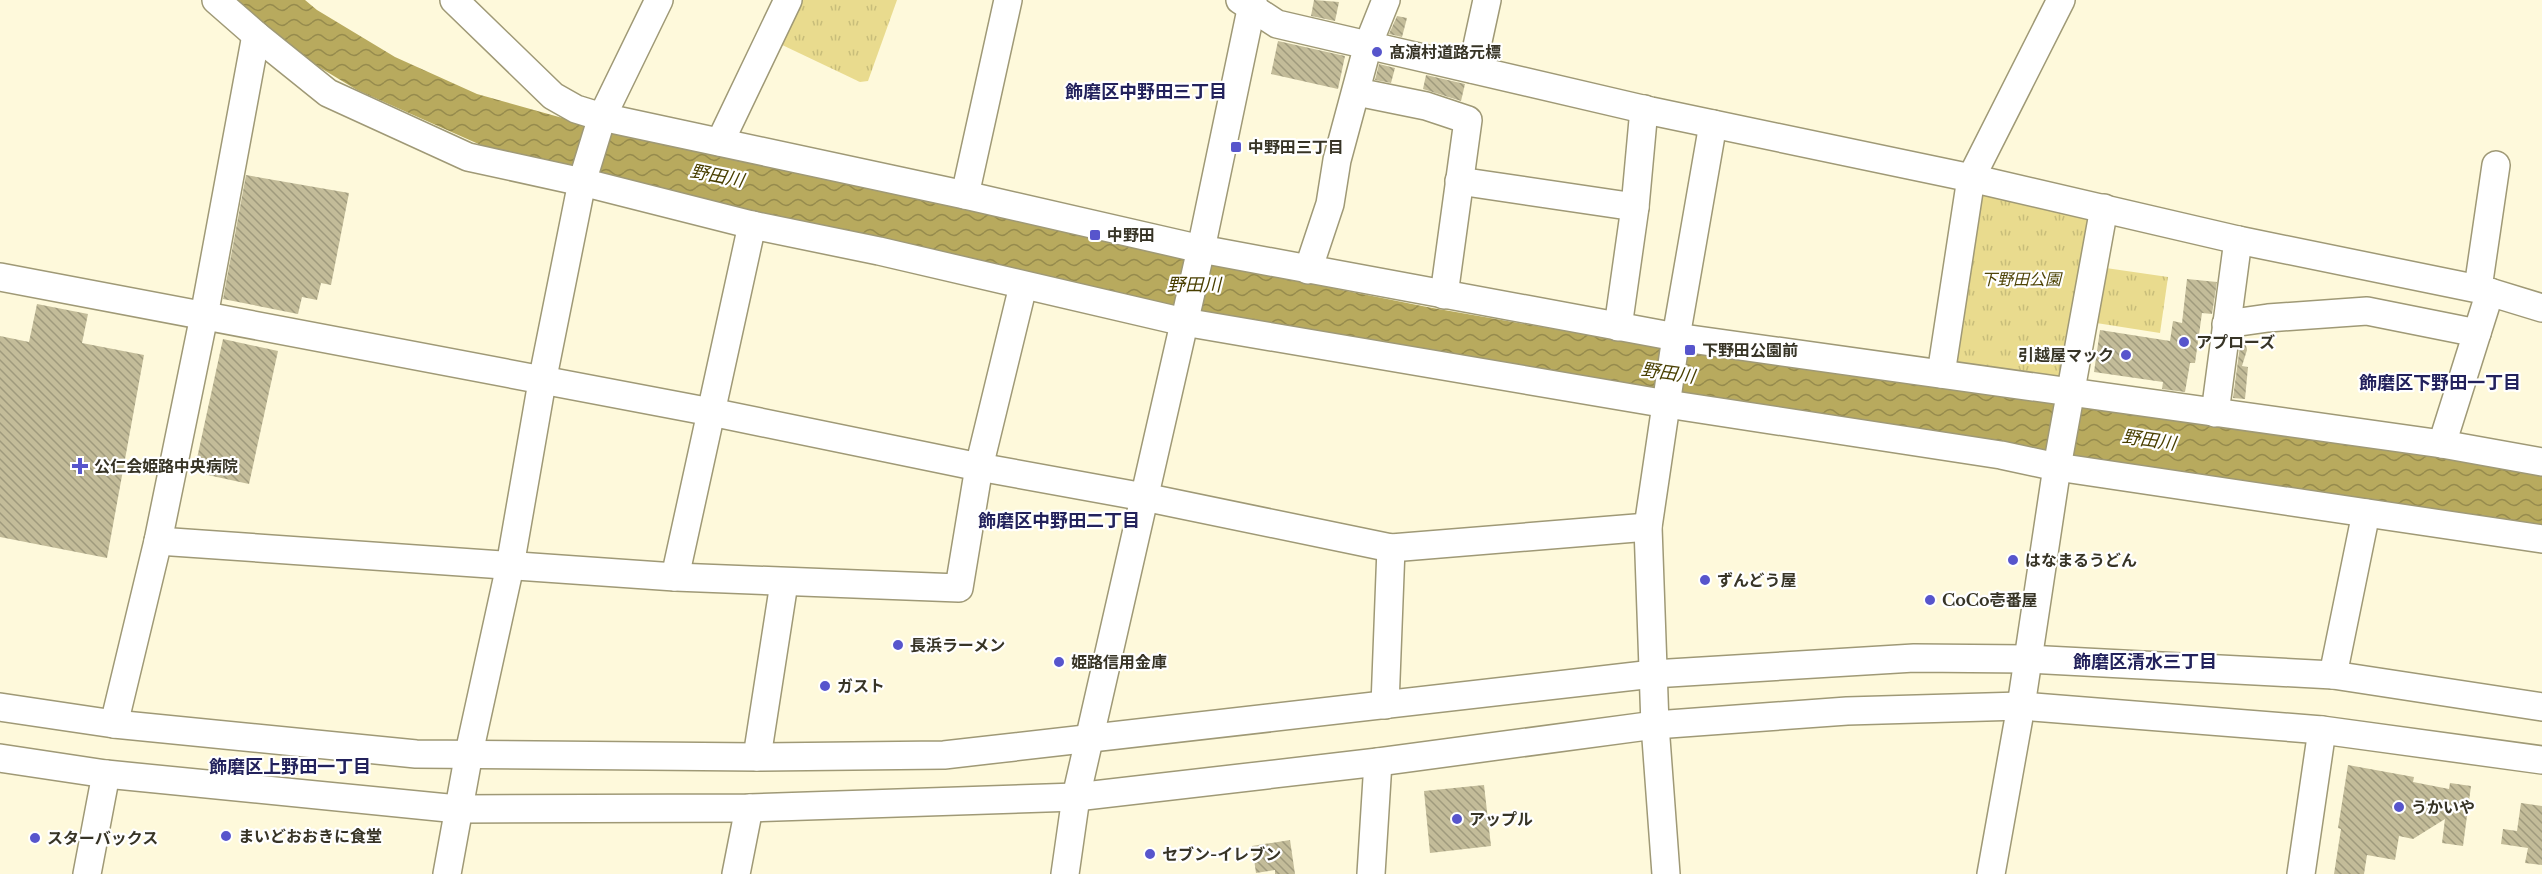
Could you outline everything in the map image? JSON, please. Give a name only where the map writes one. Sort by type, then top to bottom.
[{"type":"street","points":[[216,0],[328,93],[468,157],[582,182],[752,225],[879,251],[1184,322],[1667,404],[2542,539]]},
{"type":"street","points":[[454,0],[553,96],[576,109],[602,117],[1201,249],[1618,327],[2442,444],[2542,462]]},
{"type":"street","points":[[447,874],[469,753],[510,566],[542,382],[582,182],[602,117],[659,0]]},
{"type":"street","points":[[720,142],[788,0]]},
{"type":"street","points":[[964,195],[1008,0]]},
{"type":"street","points":[[1308,270],[1330,204],[1337,160],[1368,45],[1386,0]]},
{"type":"street","points":[[1472,69],[1487,0]]},
{"type":"street","points":[[1941,374],[1971,178],[2061,0]]},
{"type":"street","points":[[1065,874],[1076,797],[1201,249],[1248,2],[1277,24],[1644,109],[1971,178],[2238,240],[2484,290],[2542,308]]},
{"type":"street","points":[[114,724],[158,541],[204,316],[256,35]]},
{"type":"street","points":[[1357,92],[1426,106],[1468,120],[1444,295]]},
{"type":"street","points":[[1618,327],[1635,207],[1644,109]]},
{"type":"street","points":[[1666,874],[1655,725],[1648,527],[1676,337],[1713,124]]},
{"type":"street","points":[[2442,444],[2476,333],[2484,290],[2496,165]]},
{"type":"street","points":[[1459,181],[1635,207]]},
{"type":"street","points":[[1991,874],[2021,706],[2058,466],[2104,208]]},
{"type":"street","points":[[675,577],[752,225]]},
{"type":"street","points":[[2215,413],[2238,240]]},
{"type":"street","points":[[0,277],[542,382],[711,412],[1391,548],[1648,527]]},
{"type":"street","points":[[158,541],[675,577],[959,588],[979,467],[1023,286]]},
{"type":"street","points":[[2226,324],[2367,311],[2476,333]]},
{"type":"street","points":[[2333,675],[2366,513]]},
{"type":"street","points":[[1385,705],[1391,548]]},
{"type":"street","points":[[757,757],[784,583]]},
{"type":"street","points":[[0,707],[114,724],[416,754],[757,757],[944,755],[1653,674],[1914,658],[2028,659],[2333,675],[2542,707]]},
{"type":"street","points":[[0,758],[106,774],[458,810],[749,808],[1076,797],[1378,762],[1655,725],[1847,711],[2021,706],[2322,729],[2542,760]]},
{"type":"street","points":[[2301,874],[2322,729]]},
{"type":"street","points":[[1371,874],[1378,762]]},
{"type":"street","points":[[87,874],[106,774]]},
{"type":"street","points":[[736,874],[749,808]]},
{"type":"green space","points":[[795,0],[897,0],[868,81],[860,82],[778,43]]},
{"type":"green space","name":"下野田公園","points":[[1982,192],[2079,211],[2088,220],[2065,373],[2053,381],[1959,369],[1952,361]]},
{"type":"green space","points":[[2099,267],[2168,277],[2160,333],[2090,322]]},
{"type":"water","name":"野田川","points":[[227,0],[305,0],[317,10],[395,57],[477,94],[584,124],[1173,256],[1427,307],[1681,351],[2085,406],[2534,471],[2542,473],[2542,531],[1420,354],[1164,304],[568,170],[492,150],[357,90],[304,58]]},
{"type":"building","points":[[1314,0],[1339,2],[1335,21],[1311,16]]},
{"type":"building","points":[[1397,16],[1407,18],[1402,37],[1389,34]]},
{"type":"building","points":[[1278,41],[1345,56],[1338,89],[1271,74]]},
{"type":"building","points":[[1379,64],[1395,68],[1391,83],[1375,80]]},
{"type":"building","points":[[1426,75],[1465,84],[1461,101],[1423,89]]},
{"type":"building","points":[[246,175],[349,193],[331,285],[321,283],[317,300],[302,297],[298,314],[223,299]]},
{"type":"building","points":[[2187,279],[2217,282],[2212,314],[2202,313],[2195,363],[2190,363],[2185,392],[2162,389],[2163,382],[2094,372],[2100,330],[2170,341],[2173,321],[2182,323]]},
{"type":"building","points":[[37,304],[88,314],[82,343],[144,355],[107,558],[0,537],[0,336],[29,342]]},
{"type":"building","points":[[2244,337],[2247,350],[2242,366],[2248,367],[2245,399],[2233,398],[2241,338]]},
{"type":"building","points":[[223,339],[278,351],[249,484],[194,472]]},
{"type":"building","points":[[2348,765],[2414,777],[2413,782],[2449,789],[2450,783],[2471,786],[2463,846],[2442,843],[2445,819],[2413,839],[2399,836],[2395,860],[2367,855],[2364,874],[2334,874],[2341,829],[2338,828]]},
{"type":"building","name":"アップル","points":[[1484,785],[1491,846],[1430,853],[1424,791]]},
{"type":"building","points":[[2521,803],[2542,806],[2542,865],[2525,863],[2528,848],[2501,844],[2503,829],[2517,831]]},
{"type":"building","points":[[1290,840],[1295,874],[1275,874],[1275,870],[1256,873],[1252,846]]},
{"type":"place","name":"髙濵村道路元標","points":[[1377,52]]},
{"type":"place","name":"中野田三丁目","points":[[1236,147]]},
{"type":"place","name":"中野田","points":[[1095,235]]},
{"type":"place","name":"アプローズ","points":[[2184,342]]},
{"type":"place","name":"下野田公園前","points":[[1690,350]]},
{"type":"place","name":"引越屋マック","points":[[2126,355]]},
{"type":"place","name":"公仁会姫路中央病院","points":[[80,466]]},
{"type":"place","name":"はなまるうどん","points":[[2013,560]]},
{"type":"place","name":"ずんどう屋","points":[[1705,580]]},
{"type":"place","name":"CoCo壱番屋","points":[[1930,600]]},
{"type":"place","name":"長浜ラーメン","points":[[898,645]]},
{"type":"place","name":"姫路信用金庫","points":[[1059,662]]},
{"type":"place","name":"ガスト","points":[[825,686]]},
{"type":"place","name":"うかいや","points":[[2399,807]]},
{"type":"place","name":"アップル","points":[[1457,819]]},
{"type":"place","name":"まいどおおきに食堂","points":[[226,836]]},
{"type":"place","name":"スターバックス","points":[[35,838]]},
{"type":"place","name":"セブン-イレブン","points":[[1150,854]]},
{"type":"district","name":"飾磨区中野田三丁目","points":[[1146,92]]},
{"type":"district","name":"飾磨区下野田一丁目","points":[[2440,383]]},
{"type":"district","name":"飾磨区中野田二丁目","points":[[1059,521]]},
{"type":"district","name":"飾磨区清水三丁目","points":[[2145,662]]},
{"type":"district","name":"飾磨区上野田一丁目","points":[[290,767]]}]
